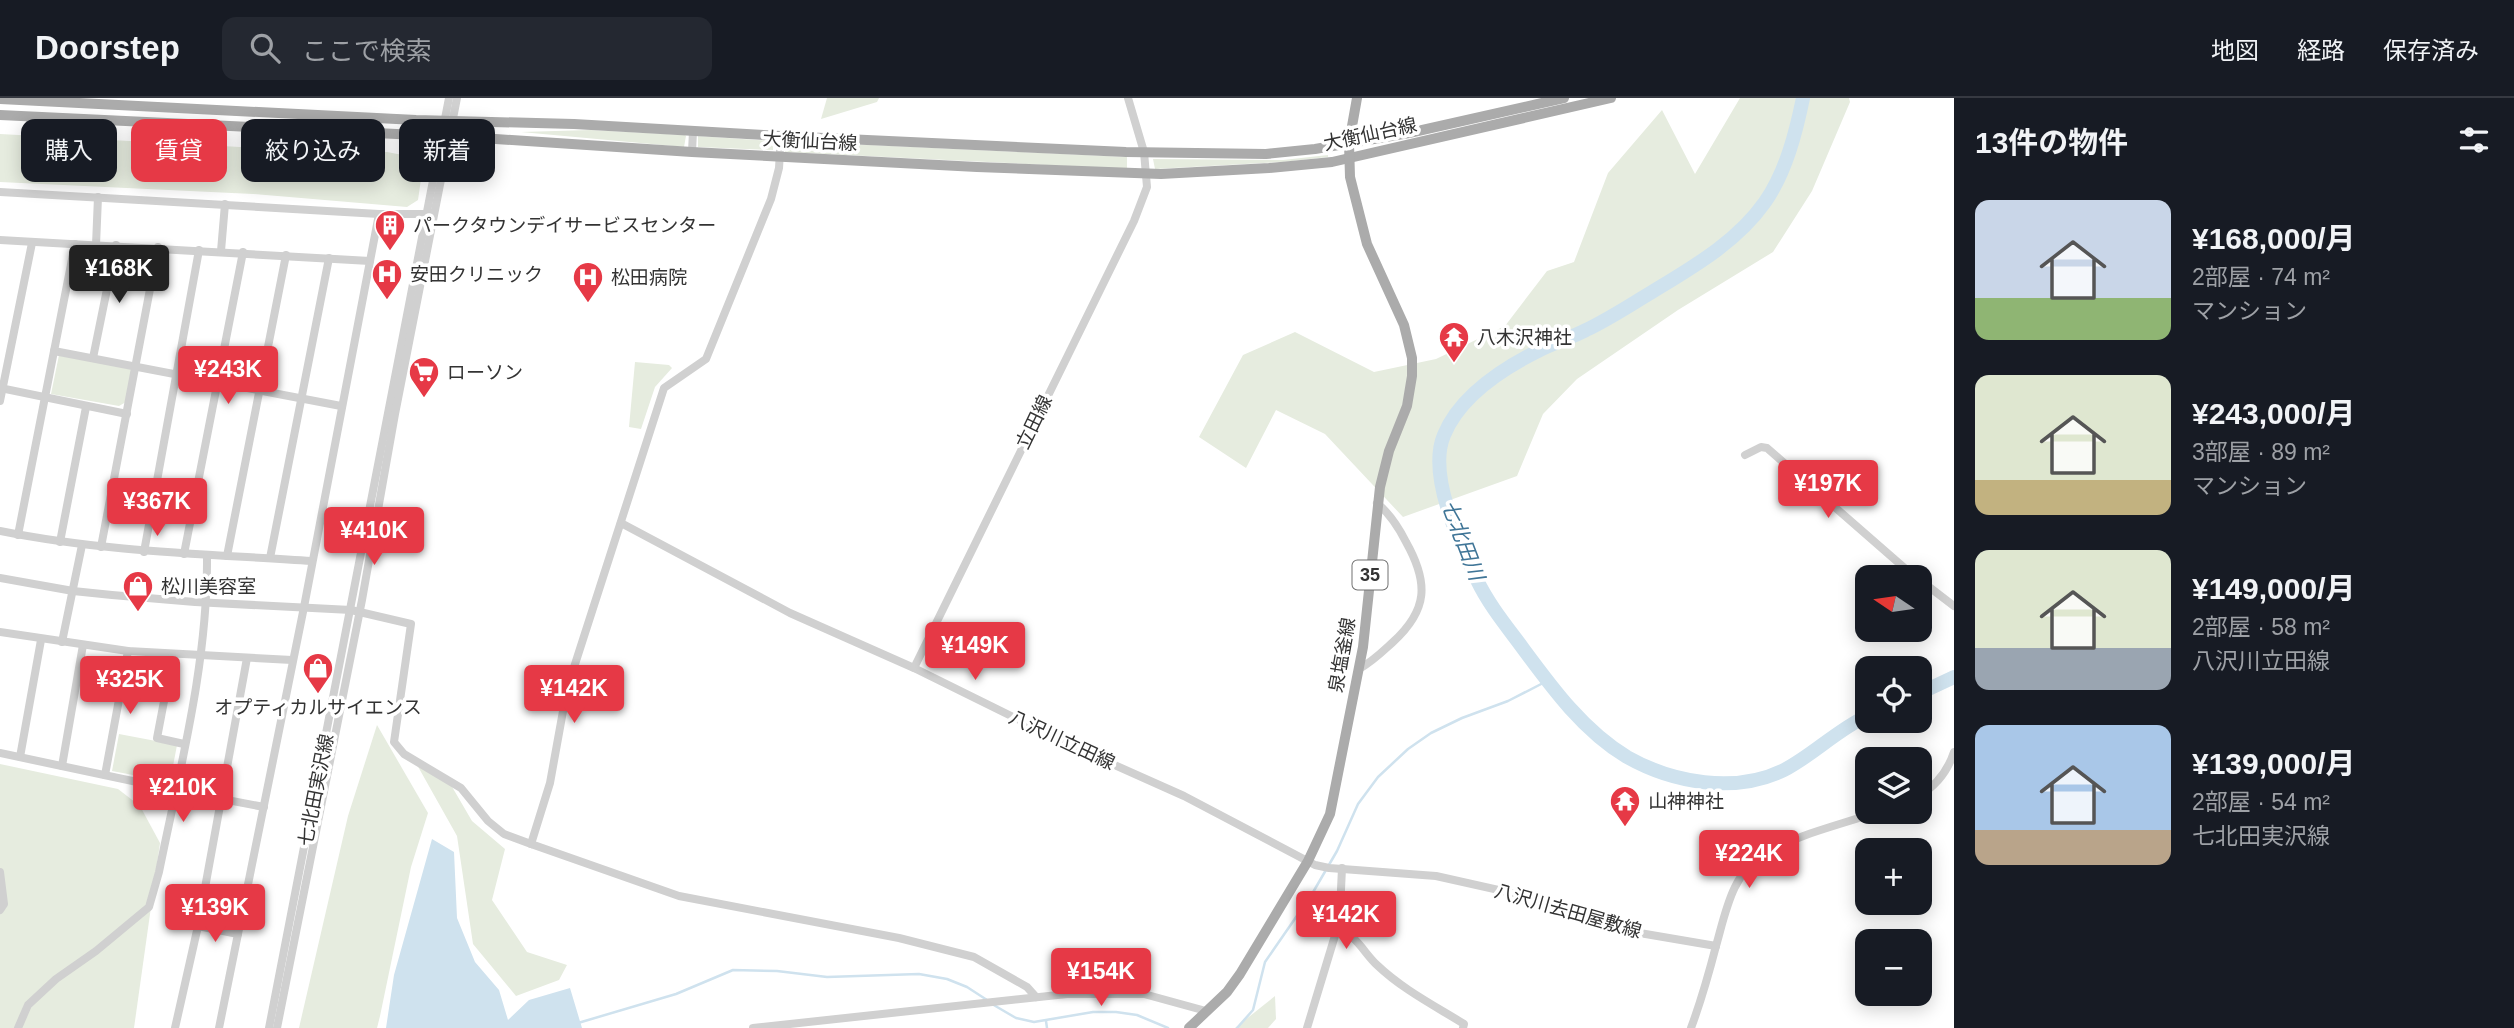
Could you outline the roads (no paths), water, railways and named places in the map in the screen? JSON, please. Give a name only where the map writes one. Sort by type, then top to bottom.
[{"type":"main road","name":"泉塩釜線","points":[[1191,1026],[1240,975],[1312,863],[1330,814],[1367,619],[1377,503],[1386,461],[1407,406],[1412,358],[1399,309],[1367,244],[1350,177],[1349,143],[1357,98]]},
{"type":"main road","name":"大衡仙台線","points":[[495,123],[574,124],[1144,152],[1266,154],[1409,133],[1564,98]]},
{"type":"main road","name":"大衡仙台線","points":[[495,141],[1146,174],[1269,169],[1348,158],[1611,98]]},
{"type":"main road","name":"大衡仙台線","points":[[0,99],[399,119]]},
{"type":"main road","name":"大衡仙台線","points":[[0,115],[399,136]]},
{"type":"street","points":[[449,98],[449,119]]},
{"type":"street","points":[[450,119],[457,98]]},
{"type":"street","name":"立田線","points":[[914,668],[1145,194],[1144,152],[1128,98]]},
{"type":"street","points":[[692,152],[693,131]]},
{"type":"street","points":[[531,844],[550,783],[567,689],[664,388],[706,359],[771,199],[780,136]]},
{"type":"street","points":[[276,1028],[438,182]]},
{"type":"street","points":[[0,192],[379,214],[432,214]]},
{"type":"street","points":[[96,244],[98,197]]},
{"type":"street","points":[[222,251],[225,204]]},
{"type":"street","points":[[219,1028],[304,607],[379,214]]},
{"type":"street","points":[[0,240],[370,261]]},
{"type":"street","points":[[0,401],[33,243]]},
{"type":"street","points":[[18,535],[75,244]]},
{"type":"street","points":[[93,358],[116,245]]},
{"type":"street","points":[[101,547],[158,247]]},
{"type":"street","points":[[144,552],[199,250]]},
{"type":"street","points":[[184,554],[243,252]]},
{"type":"street","points":[[228,556],[286,255]]},
{"type":"street","points":[[270,558],[329,258]]},
{"type":"street","points":[[54,351],[341,406]]},
{"type":"street","points":[[1,389],[127,414]]},
{"type":"street","points":[[60,542],[86,407]]},
{"type":"street","points":[[1745,454],[1767,447],[1902,565]]},
{"type":"street","points":[[1359,669],[1372,661],[1412,623],[1420,607],[1422,587],[1418,563],[1404,537],[1377,503]]},
{"type":"street","name":"八沢川立田線","points":[[621,523],[790,613],[914,668],[1072,746],[1184,796],[1312,863],[1339,869]]},
{"type":"street","points":[[0,531],[60,542],[144,552],[312,561]]},
{"type":"street","points":[[62,642],[82,545]]},
{"type":"street","points":[[18,1028],[28,1005],[56,979],[96,951],[149,907],[159,872],[201,655],[208,603],[207,556]]},
{"type":"street","points":[[0,578],[73,591],[208,603],[355,610],[411,624],[394,741],[404,754],[461,788],[488,821],[504,834],[679,896],[899,938],[974,957],[1027,987],[1036,997]]},
{"type":"street","points":[[1932,590],[1954,606]]},
{"type":"street","name":"七北田実沢線","points":[[269,1028],[355,610]]},
{"type":"street","points":[[0,632],[128,651],[292,660]]},
{"type":"street","points":[[20,757],[41,640]]},
{"type":"street","points":[[62,766],[83,645]]},
{"type":"street","points":[[105,775],[128,651]]},
{"type":"street","points":[[173,654],[157,738],[184,744]]},
{"type":"street","points":[[175,1028],[198,926],[247,658]]},
{"type":"street","points":[[0,752],[264,807]]},
{"type":"street","points":[[1932,783],[1945,772],[1954,752]]},
{"type":"street","points":[[1691,1028],[1733,888],[1743,873],[1765,854],[1786,844],[1855,820]]},
{"type":"street","points":[[1307,1028],[1337,929],[1340,911],[1339,869]]},
{"type":"street","name":"八沢川去田屋敷線","points":[[1339,869],[1436,876],[1548,901],[1622,930],[1716,946]]},
{"type":"street","points":[[0,872],[4,904],[0,910]]},
{"type":"street","points":[[198,926],[238,934]]},
{"type":"street","points":[[1337,929],[1345,931],[1377,965],[1409,989],[1464,1024],[1463,1028]]},
{"type":"street","points":[[753,1028],[1067,994],[1143,993],[1206,1011]]},
{"type":"water","points":[[432,839],[454,852],[457,918],[475,962],[499,990],[508,1020],[529,1000],[570,988],[582,1028],[386,1028],[394,975]]},
{"type":"waterway","name":"七北田川","points":[[1803,98],[1779,178],[1754,216],[1728,241],[1698,263],[1628,307],[1580,333],[1524,358],[1484,385],[1471,396],[1451,421],[1440,451],[1440,469],[1442,489],[1462,548],[1491,605],[1568,706],[1596,734],[1627,757],[1684,779],[1745,782],[1784,770],[1855,723]]},
{"type":"waterway","name":"七北田川","points":[[1932,687],[1954,677]]},
{"type":"waterway","points":[[1237,1028],[1253,1010],[1265,962],[1312,894],[1337,851],[1358,804],[1378,777],[1408,749],[1431,733],[1508,701],[1547,681]]},
{"type":"waterway","points":[[578,1023],[676,994],[733,970],[777,971],[827,977],[919,974],[947,979],[967,987],[987,1000]]},
{"type":"waterway","points":[[992,1004],[1016,1018],[1034,1022],[1093,1012],[1116,1012],[1137,1015],[1168,1028]]},
{"type":"waterway","points":[[1046,1021],[1047,1028]]},
{"type":"place","name":"パークタウンデイサービスセンター","points":[[390,252]]},
{"type":"place","name":"安田クリニック","points":[[387,301]]},
{"type":"place","name":"松田病院","points":[[588,304]]},
{"type":"place","name":"八木沢神社","points":[[1454,364]]},
{"type":"place","name":"ローソン","points":[[424,399]]},
{"type":"place","name":"松川美容室","points":[[138,613]]},
{"type":"place","name":"オプティカルサイエンス","points":[[318,695]]},
{"type":"place","name":"山神神社","points":[[1625,828]]}]
